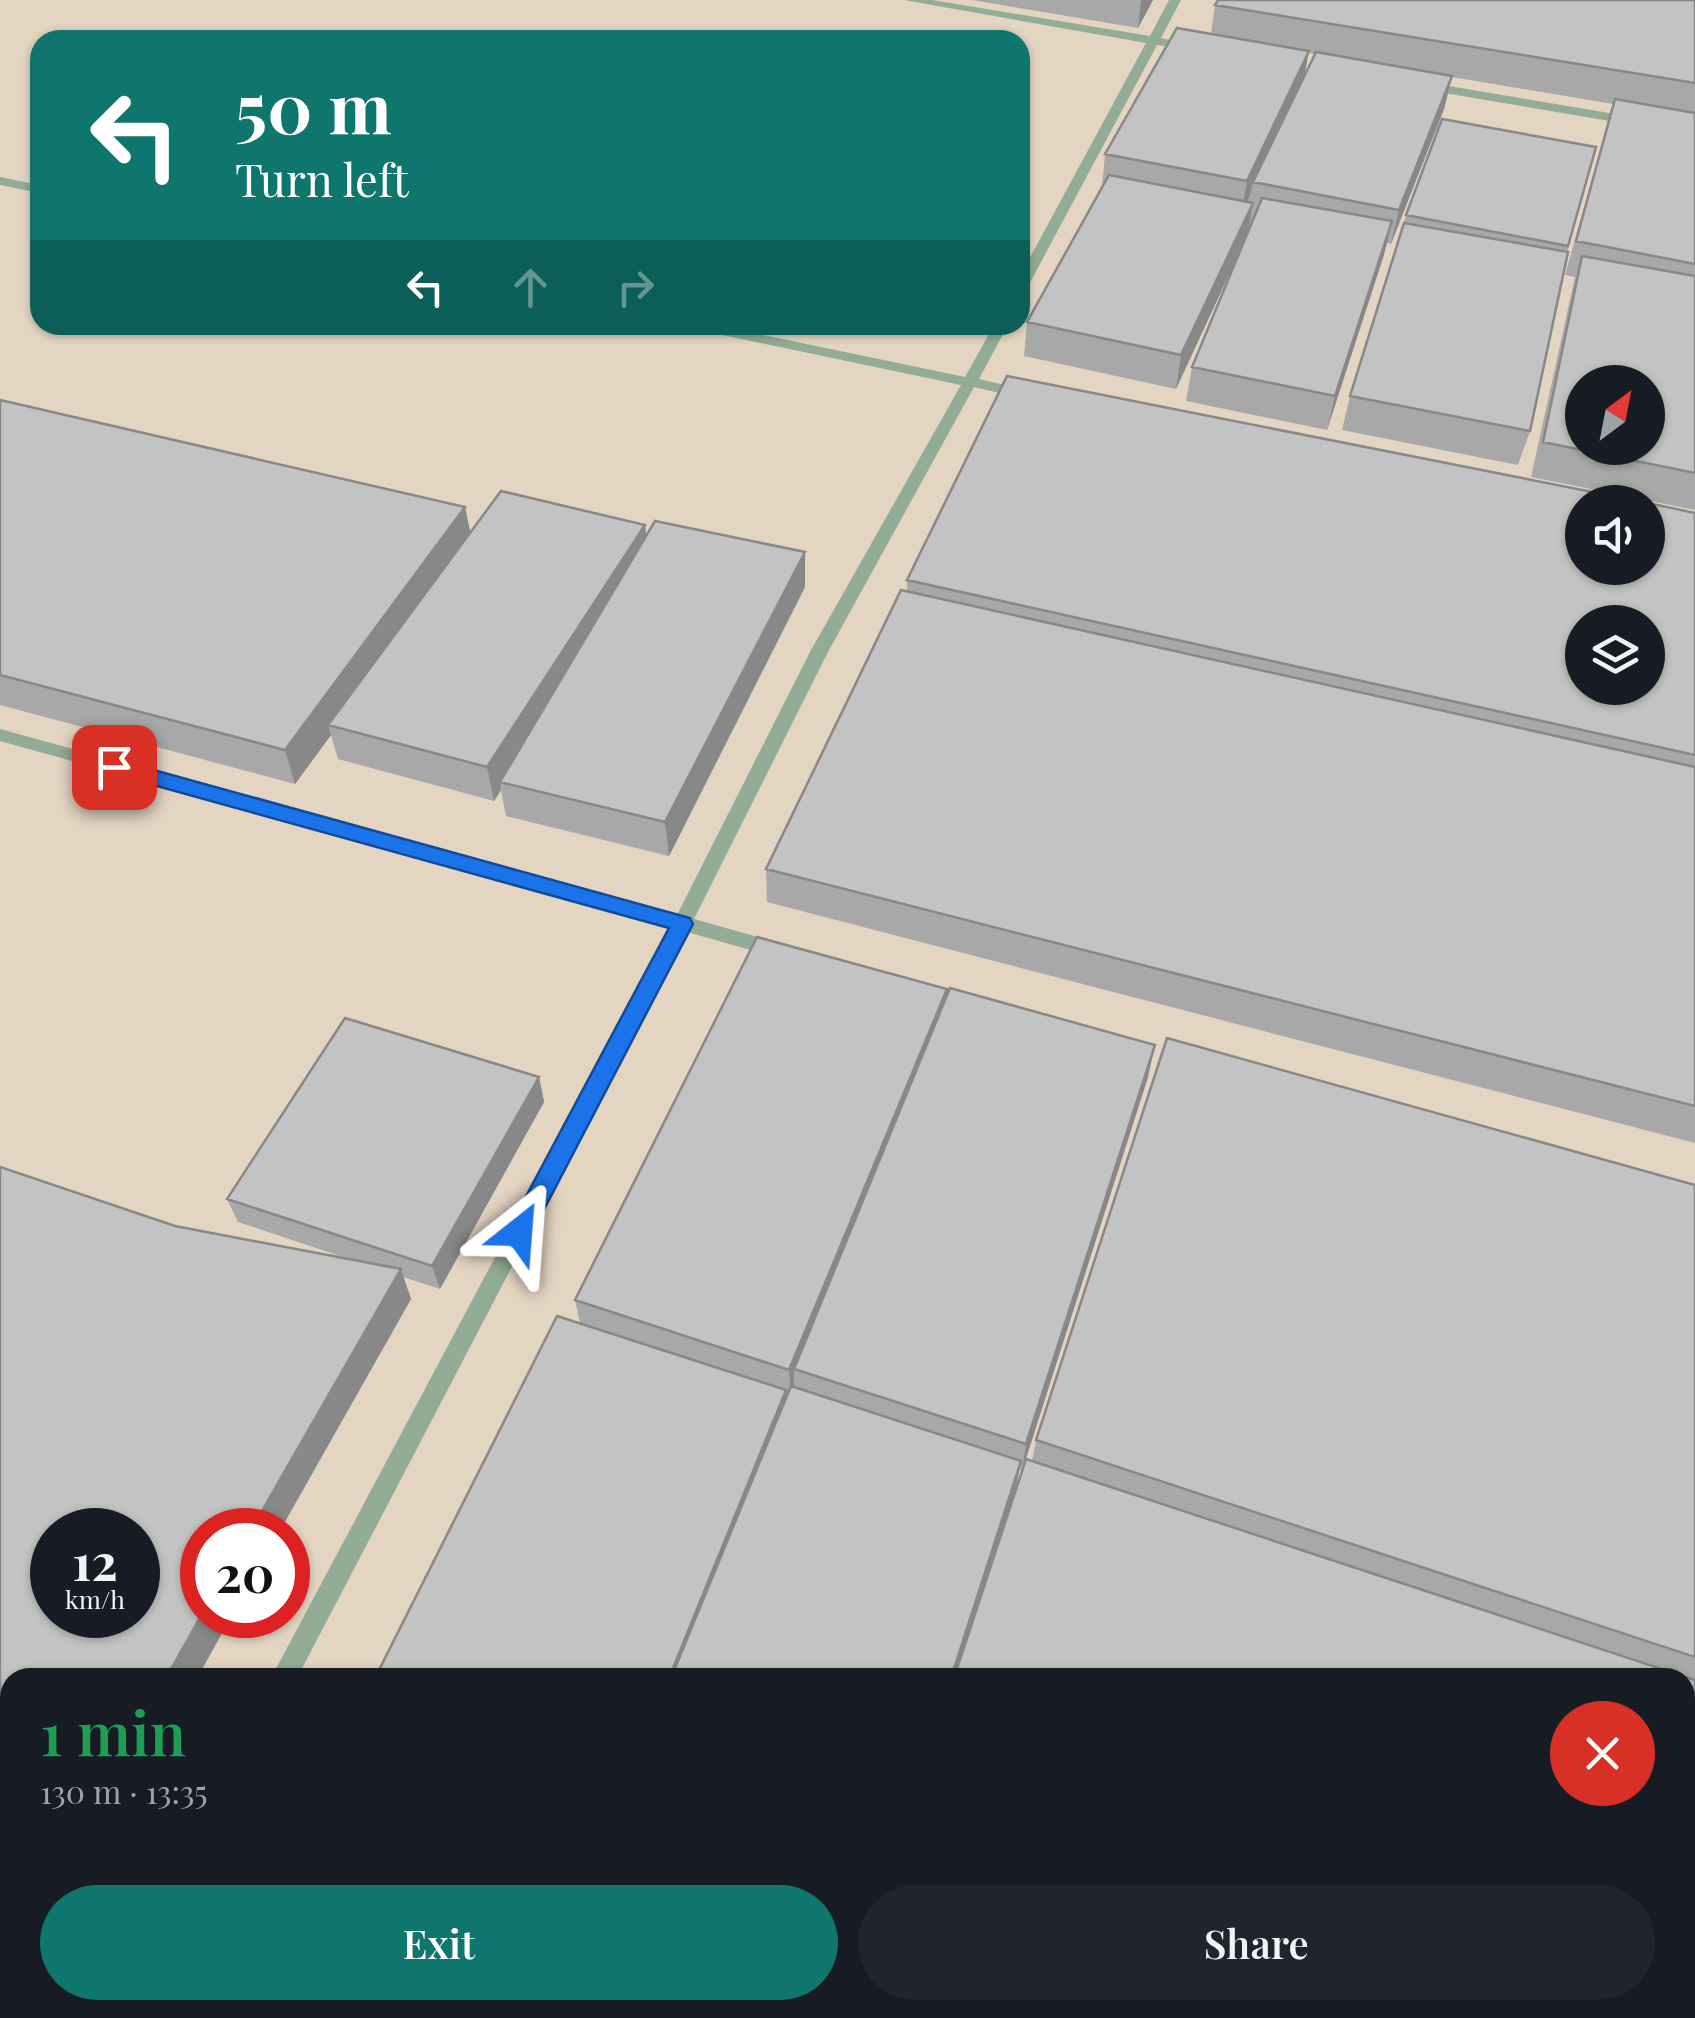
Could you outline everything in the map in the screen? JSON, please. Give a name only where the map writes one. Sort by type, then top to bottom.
[{"type":"lane","points":[[910,0],[1212,50]]},
{"type":"lane","points":[[1030,270],[1176,0]]},
{"type":"lane","points":[[1406,83],[1656,125]]},
{"type":"lane","points":[[0,180],[30,187]]},
{"type":"lane","points":[[742,335],[1046,398]]},
{"type":"lane","points":[[289,1668],[682,924],[819,652],[996,335]]},
{"type":"lane","points":[[0,735],[797,955]]},
{"type":"shaded area","points":[[0,0],[1695,0],[1695,1668],[0,1668]]},
{"type":"building","points":[[1218,0],[1695,0],[1695,83],[1215,5]]},
{"type":"building","points":[[1177,28],[1309,51],[1247,181],[1105,154]]},
{"type":"building","points":[[1316,52],[1452,76],[1399,210],[1253,182]]},
{"type":"building","points":[[1615,99],[1695,113],[1695,264],[1576,241]]},
{"type":"building","points":[[1442,119],[1596,147],[1568,246],[1406,215]]},
{"type":"building","points":[[1109,175],[1253,203],[1181,355],[1030,323]]},
{"type":"building","points":[[1262,198],[1392,221],[1335,396],[1192,367]]},
{"type":"building","points":[[1404,223],[1568,252],[1530,431],[1350,396]]},
{"type":"building","points":[[1582,256],[1695,276],[1695,473],[1656,465],[1665,465],[1665,365],[1565,365],[1565,446],[1543,442]]},
{"type":"building","points":[[1007,376],[1565,487],[1565,585],[1665,585],[1665,507],[1695,513],[1695,755],[907,580]]},
{"type":"building","points":[[0,400],[465,507],[285,750],[0,675]]},
{"type":"building","points":[[501,491],[645,525],[487,767],[328,725]]},
{"type":"building","points":[[655,521],[805,552],[665,822],[500,782]]},
{"type":"building","points":[[901,590],[1695,767],[1695,1106],[766,869]]},
{"type":"building","points":[[757,937],[947,989],[789,1370],[575,1300]]},
{"type":"building","points":[[950,988],[1155,1045],[1026,1444],[794,1369]]},
{"type":"building","points":[[345,1018],[539,1077],[432,1266],[227,1199]]},
{"type":"building","points":[[1167,1038],[1695,1185],[1695,1657],[1036,1440]]},
{"type":"building","points":[[0,1167],[175,1226],[401,1269],[264,1508],[180,1508],[180,1638],[188,1638],[172,1668],[0,1668]]},
{"type":"building","points":[[557,1316],[786,1390],[673,1668],[380,1668]]},
{"type":"building","points":[[791,1386],[1021,1461],[954,1668],[675,1668]]},
{"type":"building","points":[[1026,1459],[1659,1668],[957,1668]]},
{"type":"route","points":[[114,767],[682,924],[519,1232]]}]
